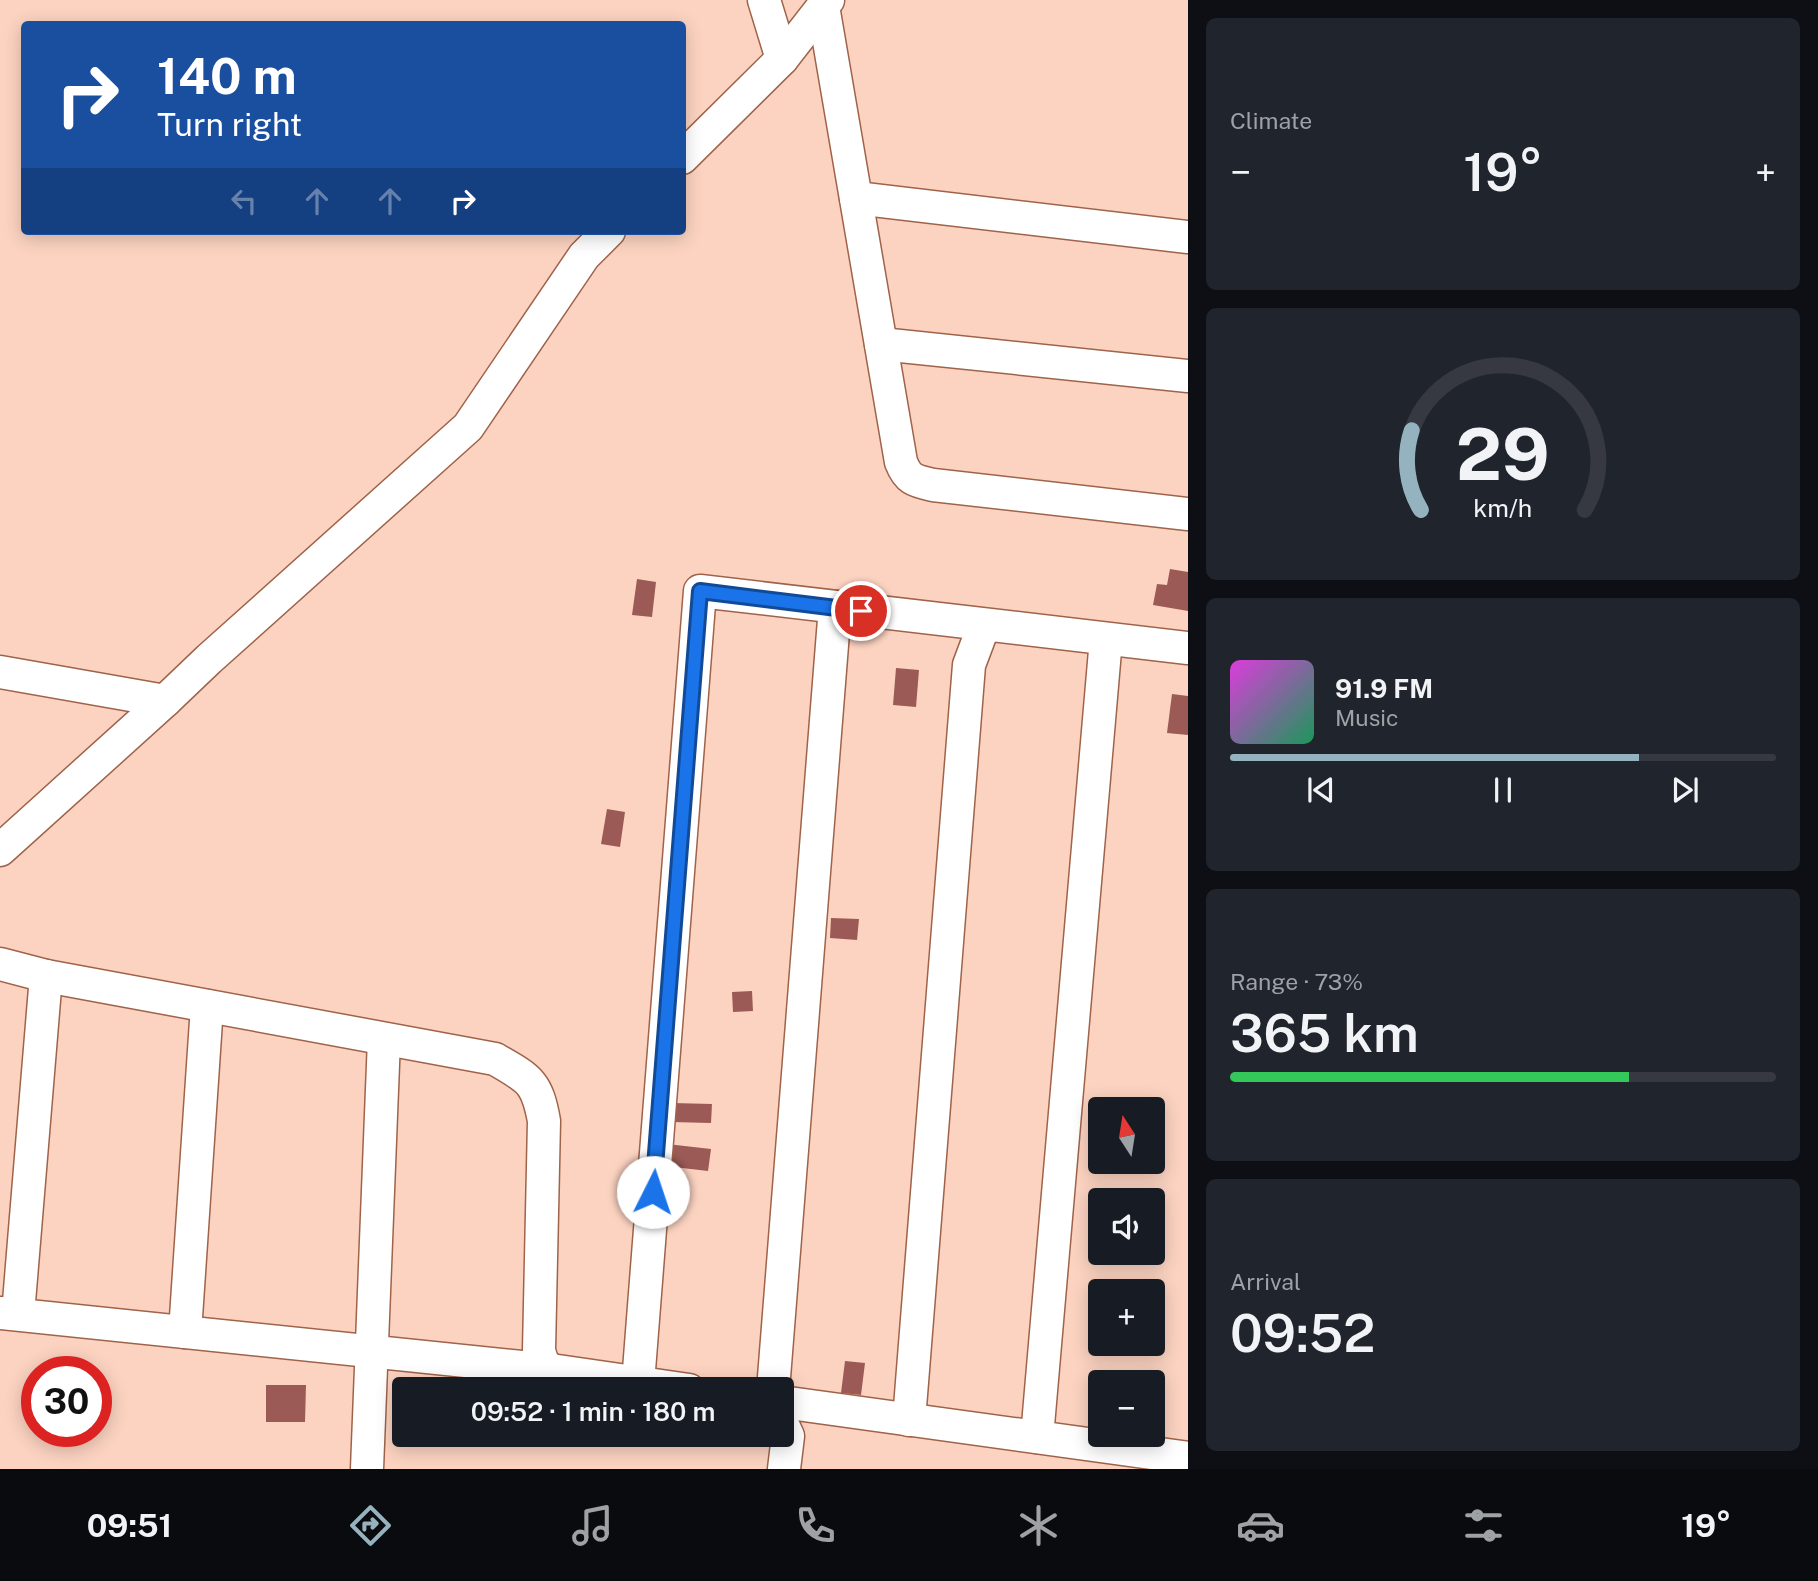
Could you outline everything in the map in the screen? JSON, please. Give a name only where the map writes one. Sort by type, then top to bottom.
[{"type":"street","points":[[764,0],[782,59]]},
{"type":"street","points":[[686,154],[782,59],[825,3]]},
{"type":"street","points":[[825,3],[856,198],[905,473],[911,478],[933,485],[1188,514]]},
{"type":"street","points":[[856,198],[1188,237]]},
{"type":"street","points":[[0,850],[468,427],[584,256],[605,235]]},
{"type":"street","points":[[881,344],[1188,376]]},
{"type":"street","points":[[638,1377],[700,591],[1188,648]]},
{"type":"street","points":[[775,1377],[835,607]]},
{"type":"street","points":[[909,1420],[968,665],[984,625]]},
{"type":"street","points":[[1037,1437],[1106,639]]},
{"type":"street","points":[[0,672],[165,701]]},
{"type":"street","points":[[0,964],[46,976],[495,1059],[524,1076],[539,1096],[544,1121],[539,1350],[545,1367],[551,1370]]},
{"type":"street","points":[[46,976],[9,1314],[602,1377]]},
{"type":"street","points":[[185,1332],[207,1006]]},
{"type":"street","points":[[367,1469],[384,1039]]},
{"type":"street","points":[[794,1404],[1188,1458]]},
{"type":"street","points":[[784,1469],[787,1447]]},
{"type":"building","points":[[1170,569],[1188,572],[1188,611],[1153,605],[1157,584],[1167,585]]},
{"type":"building","points":[[637,579],[656,582],[652,617],[632,615]]},
{"type":"building","points":[[896,668],[919,670],[916,707],[893,705]]},
{"type":"building","points":[[1172,694],[1188,696],[1188,735],[1167,733]]},
{"type":"building","points":[[607,809],[625,812],[620,847],[601,844]]},
{"type":"building","points":[[831,918],[859,919],[857,940],[830,938]]},
{"type":"building","points":[[752,991],[753,1011],[733,1012],[732,992]]},
{"type":"building","points":[[672,1103],[712,1104],[711,1123],[671,1122]]},
{"type":"building","points":[[667,1144],[711,1149],[708,1171],[665,1166]]},
{"type":"building","points":[[845,1361],[865,1363],[861,1395],[841,1393]]},
{"type":"building","points":[[266,1385],[306,1385],[305,1422],[266,1422]]},
{"type":"route","points":[[653,1192],[700,591],[861,611]]}]
